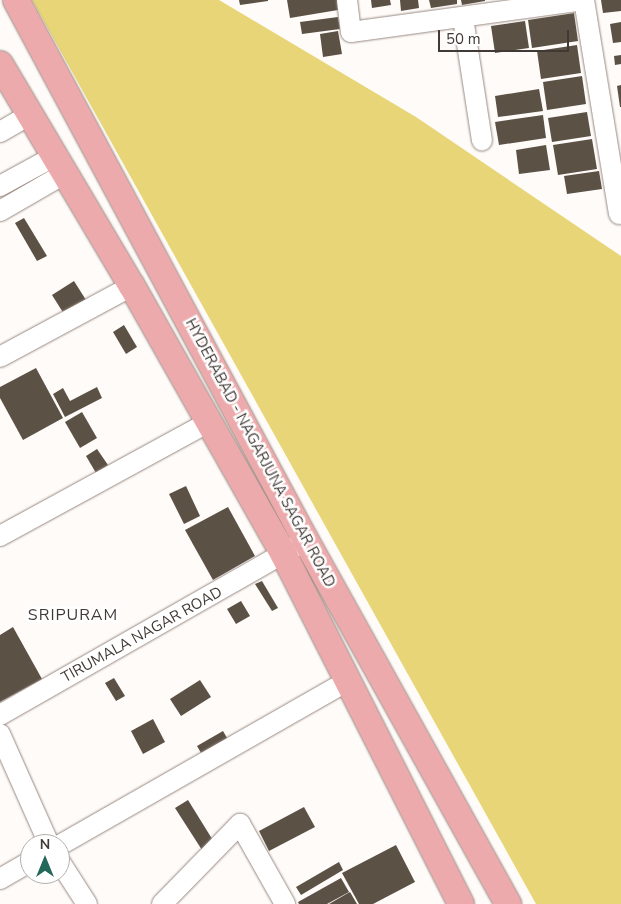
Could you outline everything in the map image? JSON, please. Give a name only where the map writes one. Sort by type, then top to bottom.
[{"type":"main road","name":"HYDERABAD - NAGARJUNA SAGAR ROAD","points":[[16,0],[305,539],[508,904]]},
{"type":"main road","name":"HYDERABAD - NAGARJUNA SAGAR ROAD","points":[[0,64],[58,166],[132,286],[284,555],[461,904]]},
{"type":"street","points":[[347,0],[351,32],[584,0],[619,214]]},
{"type":"street","points":[[463,18],[482,141]]},
{"type":"street","points":[[0,132],[29,116]]},
{"type":"street","points":[[0,186],[58,166]]},
{"type":"street","points":[[0,211],[58,166]]},
{"type":"street","points":[[0,357],[132,286]]},
{"type":"street","points":[[0,536],[209,422]]},
{"type":"street","name":"TIRUMALA NAGAR ROAD","points":[[0,715],[284,555],[305,539]]},
{"type":"street","points":[[70,839],[347,681]]},
{"type":"street","points":[[0,734],[45,834]]},
{"type":"street","points":[[162,904],[240,824],[285,904]]},
{"type":"street","points":[[0,879],[20,868]]},
{"type":"street","points":[[70,878],[87,904]]},
{"type":"shaded area","points":[[32,0],[219,0],[416,117],[621,256],[621,904],[536,904]]},
{"type":"building","points":[[239,0],[268,0],[268,1],[240,5]]},
{"type":"building","points":[[287,0],[337,0],[338,10],[290,18]]},
{"type":"building","points":[[371,0],[390,0],[391,5],[372,8]]},
{"type":"building","points":[[400,0],[418,0],[419,8],[401,11]]},
{"type":"building","points":[[429,0],[457,0],[457,4],[431,8]]},
{"type":"building","points":[[461,0],[485,0],[485,1],[462,5]]},
{"type":"building","points":[[601,0],[621,0],[621,11],[603,13]]},
{"type":"building","points":[[574,13],[578,41],[532,48],[528,20]]},
{"type":"building","points":[[338,17],[340,29],[302,34],[300,22]]},
{"type":"building","points":[[525,21],[529,48],[495,53],[491,26]]},
{"type":"building","points":[[621,22],[621,42],[613,43],[610,24]]},
{"type":"building","points":[[338,31],[342,54],[323,57],[320,34]]},
{"type":"building","points":[[577,45],[581,73],[541,79],[537,51]]},
{"type":"building","points":[[621,55],[621,64],[615,65],[614,56]]},
{"type":"building","points":[[582,76],[586,104],[547,110],[543,82]]},
{"type":"building","points":[[621,85],[621,107],[620,107],[617,86]]},
{"type":"building","points":[[539,89],[543,111],[498,117],[495,96]]},
{"type":"building","points":[[587,112],[591,136],[552,142],[548,118]]},
{"type":"building","points":[[543,115],[546,138],[499,145],[495,122]]},
{"type":"building","points":[[592,139],[597,169],[558,175],[553,145]]},
{"type":"building","points":[[546,145],[550,170],[519,174],[516,150]]},
{"type":"building","points":[[599,171],[602,189],[567,194],[564,176]]},
{"type":"building","points":[[24,218],[47,256],[37,261],[15,223]]},
{"type":"building","points":[[74,281],[86,300],[64,314],[52,295]]},
{"type":"building","points":[[124,325],[137,347],[126,354],[113,332]]},
{"type":"building","points":[[36,368],[63,418],[23,440],[0,398],[0,387]]},
{"type":"building","points":[[97,387],[102,398],[65,417],[53,394],[63,388],[70,401]]},
{"type":"building","points":[[82,412],[97,438],[80,448],[65,422]]},
{"type":"building","points":[[97,449],[108,465],[96,473],[86,456]]},
{"type":"building","points":[[186,486],[200,516],[184,524],[169,494]]},
{"type":"building","points":[[228,507],[255,556],[213,580],[185,530]]},
{"type":"building","points":[[262,581],[278,608],[272,611],[255,584]]},
{"type":"building","points":[[241,601],[250,616],[236,624],[227,609]]},
{"type":"building","points":[[13,627],[42,679],[0,702],[0,635]]},
{"type":"building","points":[[114,678],[125,696],[116,701],[105,683]]},
{"type":"building","points":[[200,680],[211,697],[181,716],[170,699]]},
{"type":"building","points":[[153,719],[165,742],[143,754],[131,731]]},
{"type":"building","points":[[223,731],[230,743],[204,758],[197,746]]},
{"type":"building","points":[[188,800],[214,842],[202,850],[175,808]]},
{"type":"building","points":[[304,807],[315,827],[269,851],[259,831]]},
{"type":"building","points":[[396,845],[415,882],[373,904],[359,904],[342,873]]},
{"type":"building","points":[[339,862],[343,870],[301,895],[296,887]]},
{"type":"building","points":[[341,878],[349,892],[327,904],[299,904],[298,902]]},
{"type":"building","points":[[350,892],[357,904],[329,904],[348,893]]},
{"type":"district","name":"SRIPURAM","points":[[73,615]]}]
